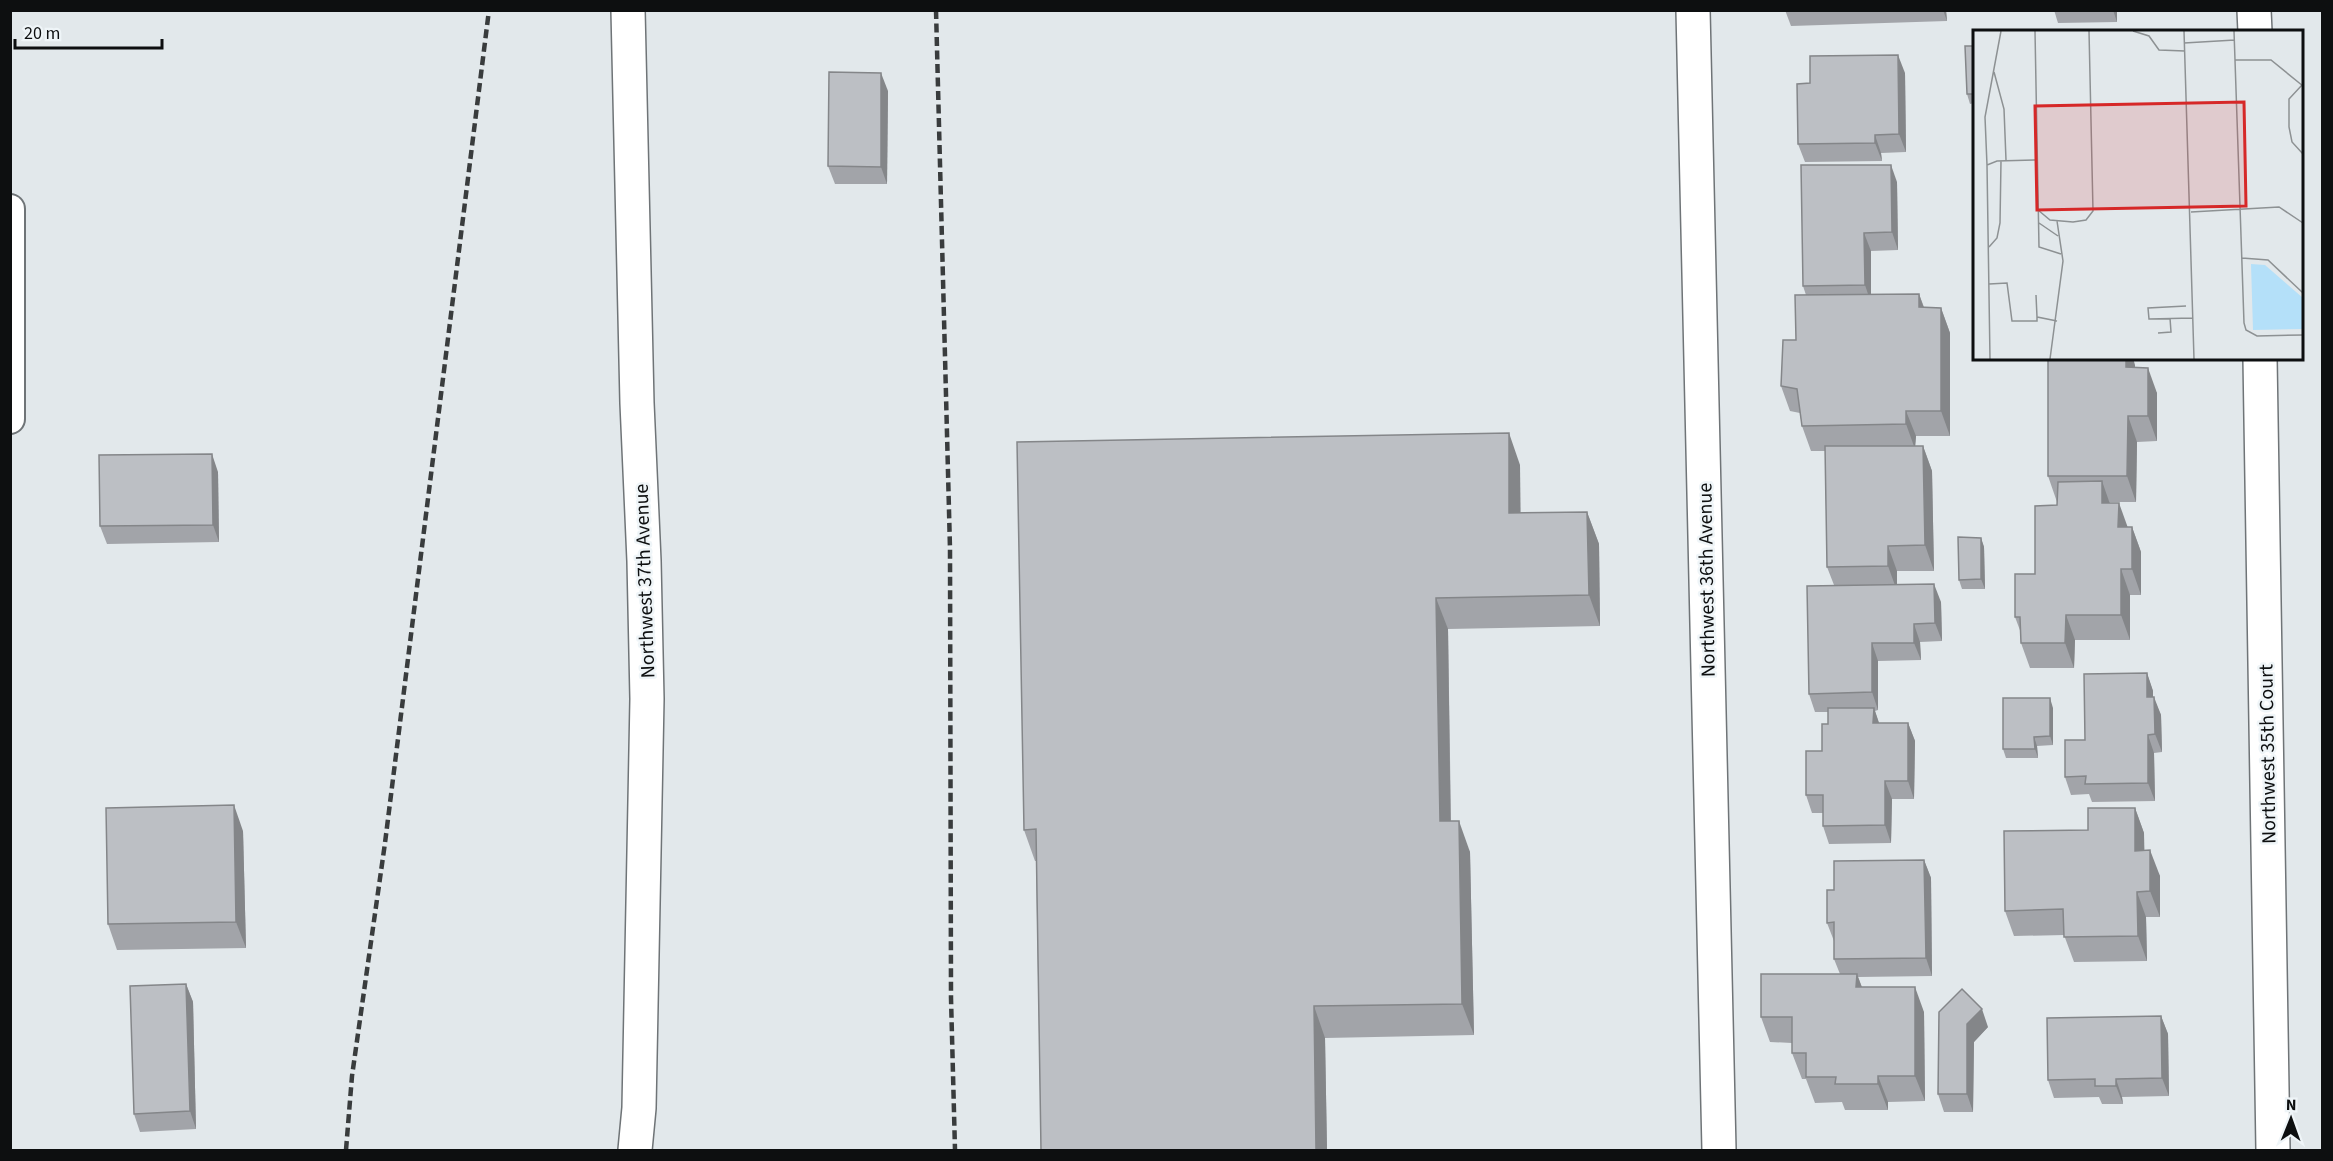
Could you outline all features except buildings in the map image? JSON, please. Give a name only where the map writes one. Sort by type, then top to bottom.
[{"type":"street","name":"Northwest 37th Avenue","points":[[628,10],[634,322],[647,699],[639,1108],[635,1150]]},
{"type":"street","name":"Northwest 36th Avenue","points":[[1693,10],[1719,1150]]},
{"type":"street","points":[[2254,10],[2254,30]]},
{"type":"street","name":"Northwest 35th Court","points":[[2260,360],[2273,1150]]},
{"type":"lane","points":[[10,209],[10,419]]},
{"type":"railway","points":[[346,1150],[352,1076],[385,843],[489,10]]},
{"type":"railway","points":[[936,10],[950,549],[951,998],[955,1150]]}]
